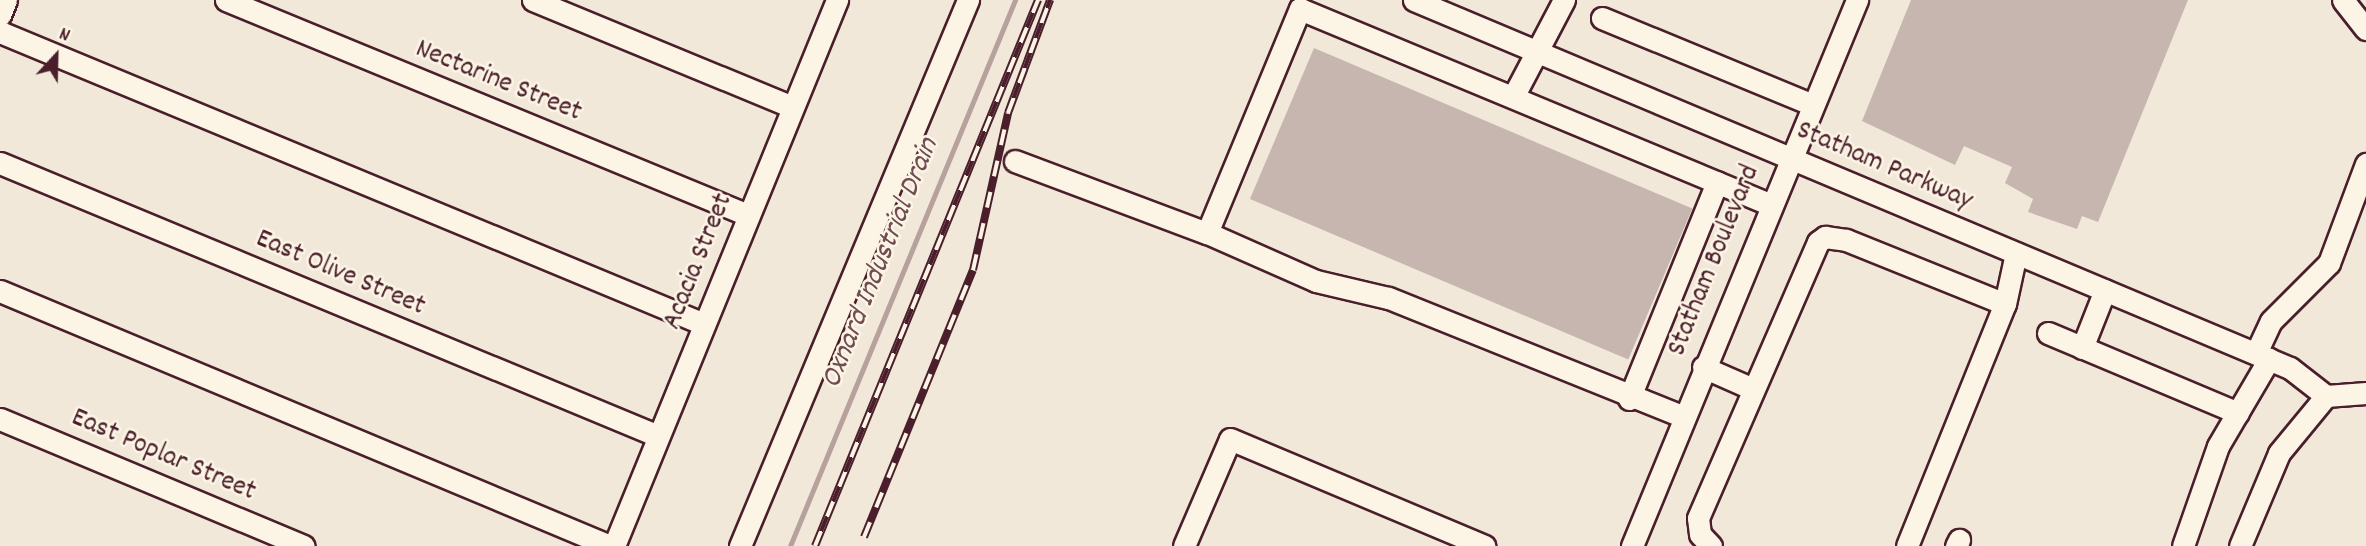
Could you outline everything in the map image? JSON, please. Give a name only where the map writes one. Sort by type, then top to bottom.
[{"type":"street","points":[[0,15],[6,0]]},
{"type":"street","name":"Nectarine Street","points":[[226,0],[748,215]]},
{"type":"street","points":[[533,0],[792,107]]},
{"type":"street","name":"Acacia Street","points":[[612,546],[837,0]]},
{"type":"street","points":[[740,546],[968,0]]},
{"type":"street","name":"Statham Parkway","points":[[1414,0],[2290,368],[2326,396]]},
{"type":"street","points":[[1513,97],[1564,0]]},
{"type":"street","name":"Statham Boulevard","points":[[1632,546],[1787,157],[1857,0]]},
{"type":"street","points":[[2343,0],[2366,29]]},
{"type":"street","points":[[1207,233],[1302,5],[1769,204]]},
{"type":"street","points":[[1602,18],[1811,104]]},
{"type":"street","points":[[0,32],[704,324]]},
{"type":"street","points":[[1015,161],[1207,233],[1316,281],[1388,298],[1629,399],[1682,416]]},
{"type":"street","name":"East Olive Street","points":[[0,163],[658,436]]},
{"type":"street","points":[[2183,546],[2218,446],[2238,413],[2262,356],[2271,321],[2329,263],[2366,164]]},
{"type":"street","points":[[1629,399],[1717,182]]},
{"type":"street","points":[[1711,546],[1700,534],[1698,519],[1812,249],[1825,237],[2006,304]]},
{"type":"street","points":[[1907,546],[2006,304],[2015,253]]},
{"type":"street","points":[[2082,348],[2105,290]]},
{"type":"street","points":[[0,291],[612,546]]},
{"type":"street","points":[[2048,333],[2238,413]]},
{"type":"street","points":[[1703,367],[1753,389]]},
{"type":"street","points":[[2240,546],[2279,453],[2326,396],[2366,393]]},
{"type":"street","name":"East Poplar Street","points":[[0,419],[304,546]]},
{"type":"street","points":[[1184,546],[1230,439],[1484,546]]},
{"type":"building","points":[[1911,0],[2188,0],[2098,222],[2082,216],[2077,229],[2028,212],[2033,199],[2005,183],[2012,167],[1964,146],[1955,165],[1862,121]]},
{"type":"building","points":[[1314,48],[1692,209],[1628,360],[1250,199]]},
{"type":"waterway","name":"Oxnard Industrial Drain","points":[[790,546],[1015,0]]},
{"type":"railway","points":[[815,546],[1038,0]]},
{"type":"railway","points":[[864,537],[973,270],[1008,113],[1050,0]]}]
